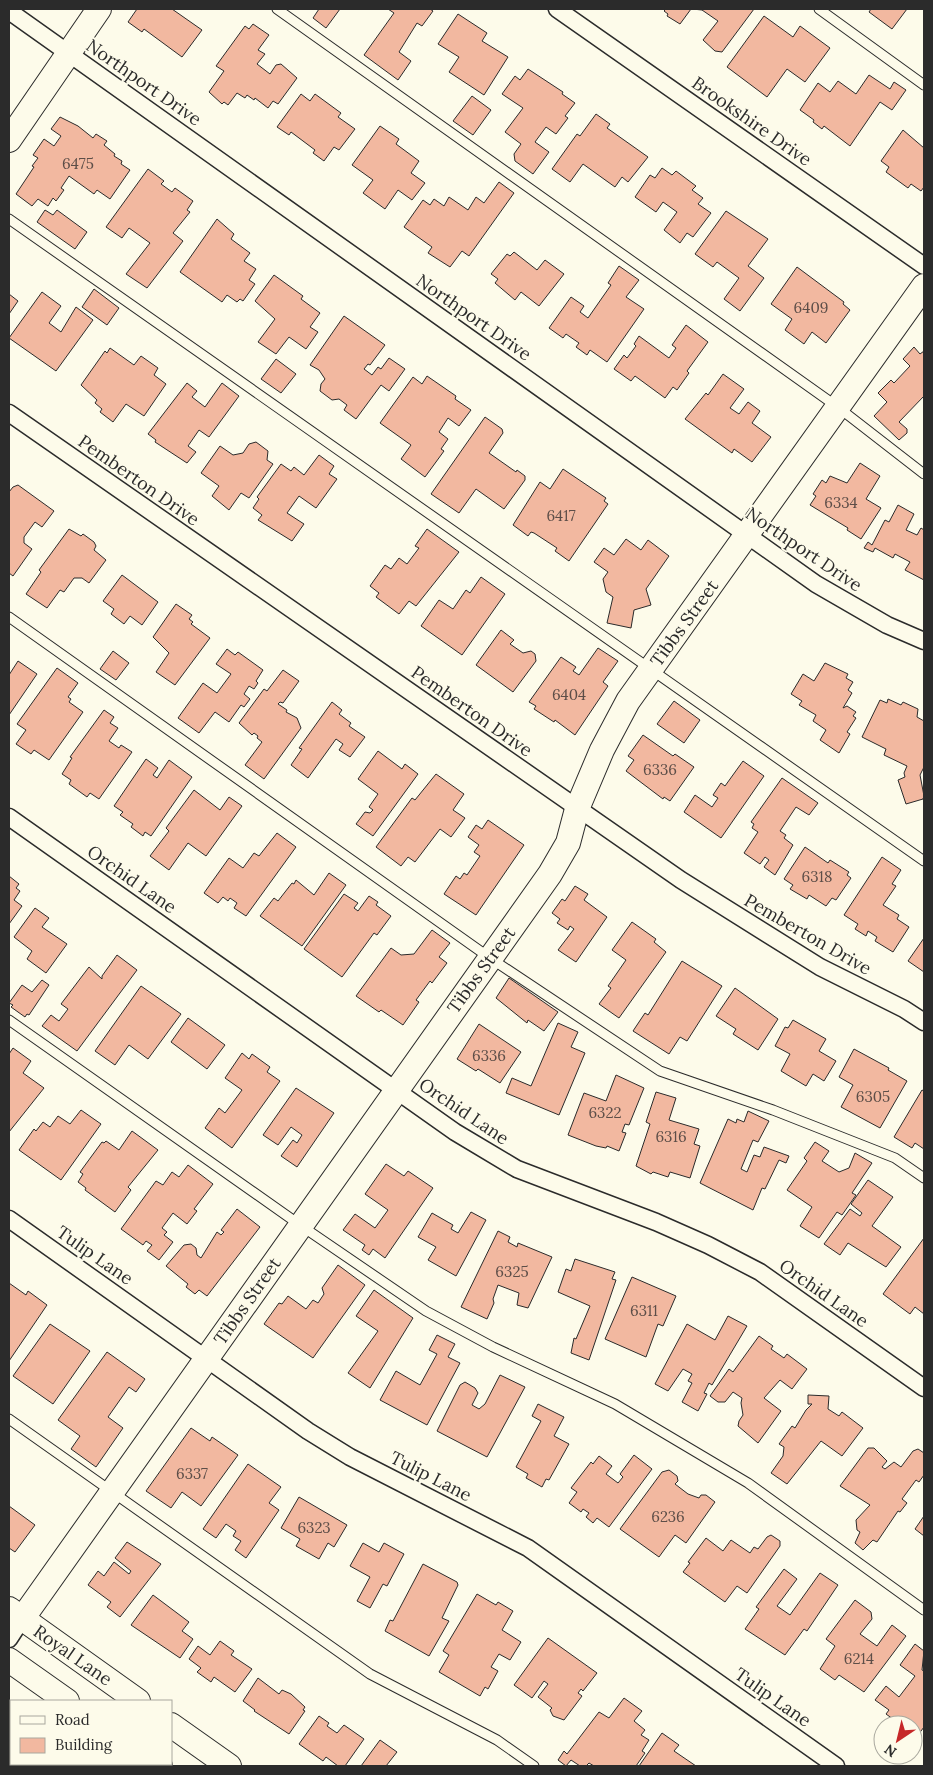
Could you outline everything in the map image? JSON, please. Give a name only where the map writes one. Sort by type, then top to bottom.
[{"type":"street","points":[[9,140],[99,9]]},
{"type":"street","name":"Brookshire Drive","points":[[557,9],[924,266]]},
{"type":"street","name":"Northport Drive","points":[[9,11],[816,584],[887,625],[924,641]]},
{"type":"street","name":"Tibbs Street","points":[[9,1639],[16,1614],[113,1491],[396,1088],[550,874],[568,843],[577,809],[602,750],[628,700],[839,408],[924,286]]},
{"type":"street","name":"Pemberton Drive","points":[[9,414],[577,809],[749,924],[820,967],[904,1009],[924,1022]]},
{"type":"street","name":"Orchid Lane","points":[[9,817],[396,1088],[455,1132],[517,1170],[656,1222],[708,1245],[760,1272],[924,1388]]},
{"type":"street","name":"Tulip Lane","points":[[9,1219],[308,1431],[350,1457],[528,1548],[836,1766]]},
{"type":"street","name":"Royal Lane","points":[[16,1614],[137,1700]]},
{"type":"street","points":[[9,1660],[66,1700]]},
{"type":"street","points":[[172,1726],[229,1766]]},
{"type":"lane","points":[[277,9],[839,408],[924,474]]},
{"type":"lane","points":[[819,9],[924,85]]},
{"type":"lane","points":[[9,219],[924,861]]},
{"type":"lane","points":[[9,617],[490,958],[660,1071],[773,1110],[895,1158],[924,1178]]},
{"type":"lane","points":[[9,1020],[300,1225],[426,1311],[493,1347],[615,1404],[748,1483],[924,1610]]},
{"type":"lane","points":[[9,1419],[370,1674],[497,1740],[534,1766]]},
{"type":"building","points":[[137,9],[172,9],[202,30],[182,57],[144,29],[142,32],[128,22]]},
{"type":"building","points":[[319,9],[340,9],[326,28],[313,18]]},
{"type":"building","points":[[388,9],[430,9],[433,11],[422,26],[417,23],[399,52],[411,61],[398,80],[364,55],[394,13]]},
{"type":"building","points":[[666,9],[691,9],[680,24],[667,16],[668,14],[664,11]]},
{"type":"building","points":[[692,9],[754,9],[722,52],[715,51],[703,40],[718,21],[702,10]]},
{"type":"building","points":[[871,9],[907,9],[892,29],[869,12]]},
{"type":"building","points":[[458,14],[487,33],[482,41],[508,57],[484,95],[449,72],[459,57],[438,44]]},
{"type":"building","points":[[764,16],[793,37],[800,26],[830,48],[805,82],[787,69],[767,97],[727,67]]},
{"type":"building","points":[[253,24],[269,35],[258,50],[265,54],[257,64],[270,74],[276,65],[281,64],[297,78],[278,104],[273,101],[268,108],[255,98],[254,100],[247,95],[245,98],[237,93],[228,105],[224,102],[222,104],[209,92],[224,71],[216,66],[245,26],[249,29]]},
{"type":"building","points":[[528,69],[563,92],[562,94],[575,103],[565,116],[568,118],[556,134],[546,127],[535,142],[549,152],[533,174],[515,161],[514,154],[521,144],[505,132],[523,108],[502,94],[515,76],[520,80]]},
{"type":"building","points":[[869,75],[890,89],[894,82],[906,90],[892,110],[880,102],[850,146],[824,126],[822,129],[813,122],[814,120],[800,110],[818,83],[830,92],[838,81],[856,94]]},
{"type":"building","points":[[301,94],[310,101],[315,94],[341,113],[338,117],[355,129],[339,150],[334,147],[324,161],[313,153],[315,150],[291,132],[289,135],[277,127]]},
{"type":"building","points":[[472,96],[491,110],[473,135],[453,121]]},
{"type":"building","points":[[596,114],[610,124],[607,128],[648,157],[628,182],[622,177],[615,187],[583,164],[570,182],[552,169],[577,134],[580,136]]},
{"type":"building","points":[[60,117],[78,126],[93,138],[96,134],[107,141],[104,145],[115,154],[114,156],[122,161],[121,164],[130,170],[110,199],[97,190],[94,194],[69,176],[61,188],[64,190],[56,201],[53,198],[48,206],[38,199],[32,206],[16,194],[34,167],[32,166],[38,158],[33,155],[44,139],[54,146],[61,136],[51,129]]},
{"type":"building","points":[[380,126],[399,139],[396,144],[419,161],[411,173],[425,183],[412,200],[398,190],[385,209],[363,193],[373,180],[352,165]]},
{"type":"building","points":[[903,130],[924,148],[924,187],[921,191],[911,184],[908,188],[886,172],[889,167],[881,161]]},
{"type":"building","points":[[662,168],[672,175],[676,171],[696,186],[692,190],[703,198],[698,204],[711,213],[693,237],[687,233],[680,243],[664,230],[677,212],[663,202],[656,212],[635,197],[650,175],[655,178]]},
{"type":"building","points":[[148,169],[164,181],[161,184],[172,192],[175,188],[193,201],[187,210],[190,212],[173,233],[183,241],[147,288],[126,274],[150,243],[129,228],[122,238],[106,227]]},
{"type":"building","points":[[499,182],[514,193],[469,256],[462,251],[450,267],[428,253],[432,247],[404,227],[423,200],[430,205],[434,199],[444,206],[449,197],[468,210],[476,197],[484,203]]},
{"type":"building","points":[[45,210],[53,215],[57,210],[87,232],[75,249],[37,222]]},
{"type":"building","points":[[726,211],[768,239],[748,266],[764,278],[740,311],[724,299],[739,278],[717,262],[713,267],[695,254]]},
{"type":"building","points":[[217,219],[234,234],[231,239],[250,253],[244,261],[256,269],[249,280],[255,284],[243,301],[240,299],[237,302],[227,295],[222,302],[180,272]]},
{"type":"building","points":[[514,252],[537,270],[545,260],[564,274],[539,306],[521,292],[515,300],[495,283],[498,279],[491,274],[507,254],[510,256]]},
{"type":"building","points":[[619,266],[639,280],[626,297],[644,309],[607,362],[590,350],[587,355],[576,347],[579,343],[566,334],[563,338],[549,328],[571,297],[584,306],[580,312],[588,318],[611,285],[608,283]]},
{"type":"building","points":[[797,267],[844,302],[843,304],[850,310],[826,343],[812,332],[804,344],[785,330],[792,319],[771,304]]},
{"type":"building","points":[[274,275],[303,296],[301,299],[320,313],[310,327],[318,332],[306,349],[289,337],[276,354],[258,342],[275,319],[255,301]]},
{"type":"building","points":[[94,289],[119,308],[107,325],[82,307]]},
{"type":"building","points":[[42,292],[61,306],[49,323],[61,332],[76,307],[93,320],[56,371],[9,338]]},
{"type":"building","points":[[9,294],[18,301],[9,314]]},
{"type":"building","points":[[344,316],[385,345],[370,365],[368,364],[364,369],[372,375],[378,367],[381,369],[389,358],[405,369],[389,391],[381,385],[356,419],[344,410],[347,405],[339,399],[332,400],[320,391],[321,384],[325,379],[319,370],[310,365]]},
{"type":"building","points":[[686,325],[708,342],[687,371],[689,373],[677,390],[673,387],[665,398],[635,376],[631,381],[614,369],[624,355],[627,358],[636,346],[634,344],[639,336],[669,358],[676,348],[672,345]]},
{"type":"building","points":[[914,347],[920,354],[924,351],[924,396],[899,422],[907,429],[907,433],[899,440],[874,416],[887,402],[878,393],[891,380],[894,383],[910,366],[903,359]]},
{"type":"building","points":[[110,348],[134,365],[141,356],[158,368],[154,375],[166,384],[144,416],[126,404],[113,422],[100,412],[102,409],[95,403],[97,400],[81,385],[105,351],[107,353]]},
{"type":"building","points":[[276,359],[296,374],[281,393],[261,379]]},
{"type":"building","points":[[723,374],[744,389],[730,408],[739,414],[748,402],[760,411],[752,423],[771,437],[752,462],[734,449],[732,453],[685,419],[706,393],[708,395]]},
{"type":"building","points":[[427,376],[456,396],[455,399],[471,410],[459,426],[448,418],[439,432],[448,439],[441,449],[444,451],[425,477],[401,459],[411,445],[380,423],[413,377],[422,384]]},
{"type":"building","points":[[187,383],[197,391],[192,397],[205,407],[222,383],[239,396],[209,437],[199,430],[188,446],[196,452],[187,463],[155,442],[156,440],[148,434]]},
{"type":"building","points":[[485,417],[502,429],[503,433],[489,453],[525,476],[525,480],[504,509],[476,489],[459,513],[431,494]]},
{"type":"building","points":[[256,442],[268,451],[267,460],[273,464],[249,498],[241,493],[229,510],[212,496],[219,486],[201,473],[220,446],[233,455],[243,453],[249,444]]},
{"type":"building","points":[[319,455],[334,466],[329,474],[337,479],[316,508],[299,496],[287,513],[304,524],[292,541],[258,520],[262,515],[253,508],[259,499],[257,497],[281,464],[291,471],[294,467],[304,475]]},
{"type":"building","points":[[860,463],[880,476],[866,499],[881,508],[861,539],[847,530],[848,528],[810,505],[816,496],[813,494],[822,480],[826,483],[830,476],[847,483]]},
{"type":"building","points":[[563,469],[606,498],[604,501],[608,504],[569,561],[555,551],[557,548],[534,533],[531,532],[528,536],[513,525],[540,482],[550,489]]},
{"type":"building","points":[[18,485],[54,511],[42,527],[35,522],[24,537],[24,543],[32,549],[13,576],[9,573],[9,492]]},
{"type":"building","points":[[898,505],[914,514],[906,530],[917,535],[921,528],[924,530],[924,580],[905,570],[910,562],[895,554],[893,558],[875,548],[873,552],[864,548],[868,542],[872,545],[885,520],[889,522]]},
{"type":"building","points":[[69,529],[81,536],[83,534],[94,542],[96,546],[94,550],[106,560],[89,583],[82,578],[74,578],[64,592],[60,590],[47,608],[26,594],[41,572],[39,570]]},
{"type":"building","points":[[427,529],[459,552],[416,606],[409,601],[399,614],[376,597],[379,593],[370,586],[385,565],[391,569],[399,558],[407,564],[419,548],[415,546]]},
{"type":"building","points":[[626,539],[641,550],[648,540],[669,556],[646,589],[651,605],[634,610],[631,628],[607,623],[613,597],[606,592],[603,579],[608,572],[594,562],[604,548],[614,555]]},
{"type":"building","points":[[122,575],[158,602],[142,625],[130,616],[124,624],[111,614],[114,609],[103,601]]},
{"type":"building","points":[[481,577],[505,594],[462,655],[421,626],[439,600],[453,609],[466,590],[470,593]]},
{"type":"building","points":[[176,604],[192,615],[189,619],[193,622],[191,624],[210,638],[175,685],[156,672],[169,653],[153,637]]},
{"type":"building","points":[[501,630],[514,640],[510,644],[523,653],[531,651],[535,654],[536,661],[513,692],[476,665]]},
{"type":"building","points":[[598,648],[618,661],[603,682],[608,686],[575,735],[555,720],[554,722],[534,709],[536,706],[529,702],[561,657],[576,667],[573,671],[579,675]]},
{"type":"building","points":[[227,649],[235,655],[238,652],[263,670],[256,681],[258,683],[254,689],[249,686],[244,694],[250,699],[244,707],[241,705],[229,722],[215,712],[199,733],[178,718],[203,683],[217,693],[231,674],[216,664]]},
{"type":"building","points":[[113,651],[129,663],[116,680],[100,669]]},
{"type":"building","points":[[18,661],[37,674],[9,715],[9,675]]},
{"type":"building","points":[[825,663],[848,674],[846,678],[853,682],[848,690],[852,693],[843,708],[847,706],[856,712],[853,716],[856,718],[847,732],[850,734],[839,753],[820,740],[826,730],[813,721],[816,715],[799,705],[802,701],[791,694],[803,674],[814,681]]},
{"type":"building","points":[[57,668],[78,683],[68,697],[71,699],[69,702],[83,712],[49,760],[34,750],[31,754],[16,744],[26,730],[17,724]]},
{"type":"building","points":[[283,670],[299,681],[283,703],[280,702],[278,704],[287,710],[286,712],[297,718],[301,728],[264,779],[245,765],[262,742],[257,738],[258,736],[254,733],[252,735],[239,723],[264,689],[267,691]]},
{"type":"building","points":[[888,699],[901,705],[903,702],[918,709],[917,717],[924,721],[924,767],[920,775],[924,796],[923,799],[906,804],[898,780],[905,777],[904,773],[907,766],[884,755],[886,749],[862,737],[880,700],[887,703]]},
{"type":"building","points":[[674,701],[700,720],[684,743],[657,724]]},
{"type":"building","points":[[332,702],[342,710],[339,714],[351,723],[349,726],[365,737],[350,757],[339,750],[343,744],[336,739],[308,778],[291,765],[302,749],[299,748]]},
{"type":"building","points":[[104,710],[114,717],[110,723],[118,728],[109,741],[119,748],[121,745],[132,752],[99,799],[90,793],[87,797],[69,784],[71,780],[62,774],[72,758],[70,757]]},
{"type":"building","points":[[643,735],[673,756],[675,754],[694,767],[670,801],[664,797],[663,799],[626,771],[634,760],[628,756]]},
{"type":"building","points":[[378,751],[402,769],[405,764],[418,774],[373,836],[356,824],[365,812],[370,813],[373,810],[369,807],[378,794],[358,779]]},
{"type":"building","points":[[146,759],[158,768],[153,775],[157,778],[169,760],[192,777],[151,836],[145,832],[143,836],[131,827],[133,824],[120,815],[123,812],[114,806]]},
{"type":"building","points":[[743,761],[764,776],[721,838],[684,812],[695,795],[712,807],[718,798],[713,795],[721,783],[725,786]]},
{"type":"building","points":[[436,774],[464,794],[453,810],[465,818],[451,837],[440,829],[415,862],[408,857],[401,866],[376,847],[412,798],[415,800]]},
{"type":"building","points":[[782,778],[818,803],[809,815],[796,807],[780,831],[786,835],[784,838],[793,845],[775,875],[764,867],[769,860],[765,857],[760,864],[744,853],[758,832],[752,828],[754,824],[751,822]]},
{"type":"building","points":[[194,790],[220,810],[229,797],[242,806],[206,856],[188,843],[169,870],[150,856],[169,831],[166,828]]},
{"type":"building","points":[[488,820],[524,845],[476,915],[444,894],[456,876],[460,879],[464,873],[467,875],[480,856],[474,852],[479,845],[468,837],[476,825],[482,829]]},
{"type":"building","points":[[277,833],[296,847],[246,916],[234,908],[237,903],[230,898],[228,901],[223,897],[218,903],[204,893],[229,858],[243,868],[254,853],[259,856]]},
{"type":"building","points":[[805,847],[828,863],[830,860],[849,872],[847,875],[851,878],[836,900],[832,898],[826,906],[809,895],[807,899],[790,889],[793,885],[784,879]]},
{"type":"building","points":[[882,857],[901,870],[892,884],[896,886],[883,905],[899,915],[897,919],[909,927],[893,952],[875,941],[877,937],[868,931],[866,936],[855,929],[858,924],[844,915]]},
{"type":"building","points":[[329,873],[346,885],[302,946],[260,916],[274,898],[278,901],[296,880],[314,895]]},
{"type":"building","points":[[9,876],[19,884],[16,888],[20,891],[14,900],[22,906],[9,924]]},
{"type":"building","points":[[575,886],[588,894],[584,900],[607,917],[576,962],[558,950],[574,929],[570,926],[568,930],[557,923],[560,919],[552,913],[562,899],[565,901]]},
{"type":"building","points":[[344,894],[358,903],[354,908],[358,911],[369,896],[378,902],[376,905],[391,916],[377,935],[374,933],[342,977],[304,949]]},
{"type":"building","points":[[35,908],[49,918],[42,927],[67,944],[46,973],[27,959],[32,951],[14,937]]},
{"type":"building","points":[[632,922],[656,939],[654,942],[666,952],[619,1018],[599,1004],[611,988],[608,986],[626,960],[612,950]]},
{"type":"building","points":[[432,930],[450,943],[439,957],[447,963],[416,1000],[419,1002],[403,1025],[381,1010],[379,1012],[356,996],[391,948],[401,955],[414,954]]},
{"type":"building","points":[[924,938],[924,972],[908,961]]},
{"type":"building","points":[[117,955],[137,970],[77,1051],[42,1026],[51,1015],[59,1021],[68,1009],[61,1004],[89,967],[102,979],[102,976]]},
{"type":"building","points":[[682,961],[722,986],[687,1041],[680,1037],[669,1054],[633,1031],[645,1013],[648,1015]]},
{"type":"building","points":[[509,978],[558,1012],[544,1031],[528,1020],[527,1023],[496,998]]},
{"type":"building","points":[[42,980],[49,985],[29,1015],[27,1014],[25,1017],[11,1007],[13,1005],[9,1003],[22,985],[32,992]]},
{"type":"building","points":[[141,986],[181,1014],[148,1059],[129,1045],[115,1065],[95,1051]]},
{"type":"building","points":[[735,988],[778,1019],[758,1050],[733,1034],[736,1029],[716,1016]]},
{"type":"building","points":[[188,1018],[225,1045],[207,1069],[171,1042]]},
{"type":"building","points":[[793,1020],[826,1039],[819,1051],[836,1061],[824,1081],[813,1074],[806,1086],[781,1071],[790,1054],[775,1046],[785,1027],[788,1028]]},
{"type":"building","points":[[558,1023],[578,1032],[571,1047],[585,1053],[559,1115],[506,1093],[512,1078],[531,1086]]},
{"type":"building","points":[[479,1024],[521,1052],[500,1083],[478,1069],[476,1071],[457,1059]]},
{"type":"building","points":[[13,1048],[31,1061],[23,1073],[44,1088],[9,1132],[9,1054]]},
{"type":"building","points":[[854,1049],[889,1068],[888,1070],[907,1081],[880,1128],[841,1107],[853,1085],[839,1077]]},
{"type":"building","points":[[242,1053],[249,1059],[252,1054],[270,1067],[267,1072],[280,1081],[232,1148],[205,1128],[219,1108],[225,1113],[242,1090],[225,1078]]},
{"type":"building","points":[[616,1075],[644,1088],[629,1125],[625,1124],[622,1132],[626,1133],[619,1151],[607,1146],[606,1148],[596,1146],[568,1135],[584,1093],[606,1101]]},
{"type":"building","points":[[296,1088],[334,1113],[297,1167],[281,1156],[293,1140],[297,1143],[302,1135],[291,1127],[278,1145],[263,1135]]},
{"type":"building","points":[[922,1090],[924,1091],[924,1149],[915,1143],[912,1148],[894,1137]]},
{"type":"building","points":[[656,1092],[676,1098],[669,1120],[699,1129],[694,1144],[700,1146],[690,1178],[670,1172],[668,1177],[653,1172],[651,1174],[636,1166],[650,1124],[646,1122]]},
{"type":"building","points":[[81,1110],[101,1124],[61,1180],[19,1150],[34,1129],[36,1131],[43,1122],[50,1127],[58,1116],[70,1124]]},
{"type":"building","points":[[748,1111],[769,1121],[758,1142],[753,1140],[741,1169],[747,1172],[754,1155],[760,1157],[764,1147],[789,1156],[786,1163],[779,1160],[765,1189],[762,1188],[753,1210],[700,1183],[728,1119],[736,1123],[737,1119],[744,1122]]},
{"type":"building","points":[[132,1131],[158,1150],[128,1187],[131,1190],[115,1212],[85,1190],[86,1188],[78,1182],[83,1174],[80,1172],[102,1142],[106,1141],[119,1150]]},
{"type":"building","points":[[815,1142],[829,1151],[822,1161],[839,1172],[849,1168],[855,1153],[872,1163],[852,1193],[856,1195],[842,1215],[837,1212],[819,1238],[800,1226],[812,1207],[787,1190],[807,1161],[804,1158]]},
{"type":"building","points":[[386,1164],[404,1176],[408,1171],[433,1188],[385,1258],[373,1249],[369,1255],[362,1250],[365,1245],[343,1230],[355,1214],[375,1228],[388,1210],[365,1194]]},
{"type":"building","points":[[188,1165],[213,1184],[194,1209],[197,1211],[187,1224],[173,1213],[162,1228],[167,1232],[164,1235],[173,1242],[159,1260],[147,1251],[152,1245],[146,1241],[143,1245],[121,1229],[156,1181],[163,1185],[172,1172],[179,1177]]},
{"type":"building","points":[[868,1180],[893,1197],[872,1226],[901,1247],[886,1267],[848,1243],[840,1255],[824,1244],[850,1209],[860,1216],[862,1213],[851,1204]]},
{"type":"building","points":[[237,1209],[260,1227],[207,1296],[199,1290],[195,1294],[186,1287],[188,1284],[166,1266],[184,1245],[191,1244],[196,1248],[197,1255],[201,1258],[217,1232],[221,1235],[224,1232],[221,1230]]},
{"type":"building","points":[[471,1212],[486,1220],[456,1276],[428,1260],[436,1247],[418,1237],[432,1213],[453,1225],[451,1229],[458,1233]]},
{"type":"building","points":[[498,1231],[510,1237],[508,1242],[517,1247],[518,1243],[552,1257],[528,1308],[517,1305],[519,1293],[498,1285],[493,1299],[494,1303],[487,1319],[461,1307]]},
{"type":"building","points":[[924,1238],[924,1314],[915,1307],[910,1314],[883,1294]]},
{"type":"building","points":[[575,1259],[615,1272],[612,1279],[616,1280],[589,1360],[571,1353],[574,1338],[576,1339],[590,1306],[558,1292],[566,1269],[571,1271]]},
{"type":"building","points":[[338,1265],[365,1285],[313,1358],[264,1324],[279,1303],[282,1304],[288,1296],[306,1309],[313,1300],[318,1303],[324,1294],[322,1288]]},
{"type":"building","points":[[632,1277],[676,1296],[663,1326],[658,1324],[646,1357],[605,1339]]},
{"type":"building","points":[[9,1283],[26,1295],[28,1291],[47,1305],[9,1361]]},
{"type":"building","points":[[374,1290],[413,1318],[370,1388],[348,1373],[378,1331],[356,1316]]},
{"type":"building","points":[[728,1316],[747,1326],[712,1385],[709,1383],[704,1393],[707,1394],[698,1411],[682,1402],[692,1383],[688,1381],[692,1374],[683,1369],[668,1391],[655,1384],[687,1324],[715,1340]]},
{"type":"building","points":[[50,1324],[90,1351],[53,1404],[13,1376]]},
{"type":"building","points":[[437,1335],[455,1344],[448,1357],[460,1363],[427,1425],[380,1400],[396,1371],[420,1385],[437,1354],[429,1350]]},
{"type":"building","points":[[759,1336],[773,1346],[771,1349],[784,1358],[787,1354],[807,1369],[792,1389],[780,1380],[764,1398],[781,1411],[758,1443],[738,1426],[743,1415],[742,1398],[733,1392],[725,1402],[718,1402],[710,1396],[729,1369],[733,1372]]},
{"type":"building","points":[[107,1352],[145,1379],[136,1392],[129,1387],[108,1417],[123,1428],[96,1467],[71,1449],[80,1436],[58,1420]]},
{"type":"building","points":[[500,1375],[525,1387],[487,1457],[437,1431],[460,1385],[465,1382],[475,1388],[478,1393],[472,1405],[479,1409],[485,1404]]},
{"type":"building","points":[[808,1395],[829,1396],[828,1409],[839,1416],[842,1412],[863,1428],[842,1456],[821,1441],[787,1484],[771,1473],[783,1456],[784,1447],[779,1444],[792,1426],[795,1428],[812,1404],[808,1404]]},
{"type":"building","points":[[538,1404],[564,1417],[554,1436],[569,1444],[549,1480],[546,1479],[542,1487],[526,1478],[528,1474],[516,1467],[541,1421],[532,1416]]},
{"type":"building","points":[[191,1428],[210,1441],[212,1437],[238,1455],[201,1506],[182,1492],[171,1508],[146,1491]]},
{"type":"building","points":[[868,1448],[874,1448],[887,1461],[882,1467],[885,1469],[894,1462],[901,1467],[913,1451],[918,1449],[924,1453],[924,1475],[919,1482],[916,1480],[902,1499],[907,1503],[900,1512],[898,1511],[877,1542],[873,1540],[863,1550],[855,1543],[860,1532],[857,1530],[856,1520],[870,1505],[840,1486]]},
{"type":"building","points":[[634,1455],[652,1469],[609,1527],[597,1518],[593,1523],[586,1517],[589,1513],[583,1509],[581,1512],[569,1503],[577,1492],[571,1488],[591,1462],[593,1464],[599,1456],[612,1466],[606,1474],[618,1483],[623,1477],[620,1474]]},
{"type":"building","points":[[248,1464],[281,1487],[269,1503],[279,1510],[246,1558],[235,1550],[241,1541],[233,1536],[236,1531],[226,1524],[216,1538],[203,1529]]},
{"type":"building","points":[[669,1470],[677,1476],[678,1481],[675,1484],[688,1494],[699,1498],[701,1495],[706,1495],[715,1502],[686,1543],[675,1535],[659,1557],[620,1529],[662,1472]]},
{"type":"building","points":[[299,1497],[347,1525],[334,1547],[328,1543],[319,1559],[296,1546],[300,1539],[281,1528]]},
{"type":"building","points":[[9,1506],[35,1525],[15,1552],[9,1548]]},
{"type":"building","points":[[924,1516],[924,1536],[915,1529]]},
{"type":"building","points":[[771,1535],[780,1541],[780,1546],[747,1593],[737,1586],[725,1602],[683,1572],[706,1538],[723,1551],[731,1540],[750,1553],[754,1547],[758,1549],[767,1537]]},
{"type":"building","points":[[127,1542],[161,1564],[120,1617],[107,1607],[111,1602],[88,1585],[98,1571],[104,1576],[114,1562],[129,1574],[131,1571],[115,1558]]},
{"type":"building","points":[[363,1543],[379,1552],[384,1543],[404,1554],[387,1586],[383,1584],[370,1608],[357,1601],[370,1577],[350,1566]]},
{"type":"building","points":[[423,1564],[457,1582],[458,1585],[442,1618],[449,1621],[429,1656],[385,1631],[390,1620],[393,1621]]},
{"type":"building","points":[[784,1569],[797,1579],[777,1606],[790,1615],[820,1573],[838,1585],[807,1631],[804,1629],[785,1655],[745,1629],[759,1609],[756,1607]]},
{"type":"building","points":[[477,1594],[496,1605],[498,1602],[513,1611],[502,1630],[521,1642],[510,1660],[499,1654],[491,1667],[498,1671],[488,1689],[485,1687],[480,1696],[439,1672],[449,1655],[443,1651]]},
{"type":"building","points":[[153,1595],[189,1622],[182,1631],[193,1639],[180,1658],[131,1625]]},
{"type":"building","points":[[855,1600],[871,1612],[872,1619],[860,1634],[877,1646],[892,1625],[906,1636],[864,1692],[839,1675],[835,1680],[820,1669],[835,1646],[826,1639]]},
{"type":"building","points":[[548,1638],[597,1673],[583,1691],[581,1689],[578,1693],[582,1696],[564,1720],[553,1716],[550,1710],[552,1708],[538,1697],[548,1684],[544,1681],[532,1698],[514,1685]]},
{"type":"building","points":[[220,1641],[234,1651],[231,1655],[252,1669],[235,1692],[214,1677],[211,1682],[197,1672],[201,1668],[189,1659],[198,1646],[210,1655]]},
{"type":"building","points":[[915,1644],[924,1651],[922,1670],[924,1671],[923,1728],[923,1715],[887,1715],[886,1714],[889,1710],[875,1700],[886,1686],[899,1697],[915,1676],[900,1665]]},
{"type":"building","points":[[258,1678],[279,1694],[282,1690],[291,1694],[305,1707],[303,1710],[305,1711],[289,1734],[254,1711],[243,1701]]},
{"type":"building","points":[[624,1698],[642,1711],[634,1721],[645,1730],[641,1735],[649,1740],[642,1751],[645,1753],[636,1766],[594,1766],[589,1763],[586,1766],[580,1766],[571,1760],[566,1766],[558,1760],[564,1751],[567,1754],[599,1712],[609,1718]]},
{"type":"building","points":[[319,1716],[329,1723],[327,1726],[337,1733],[344,1725],[364,1739],[345,1766],[338,1766],[326,1757],[323,1761],[299,1744]]},
{"type":"building","points":[[662,1733],[679,1745],[674,1751],[696,1766],[639,1766]]},
{"type":"building","points":[[9,1737],[10,1765],[20,1765],[9,1766]]},
{"type":"building","points":[[380,1740],[397,1752],[386,1766],[361,1766]]}]
